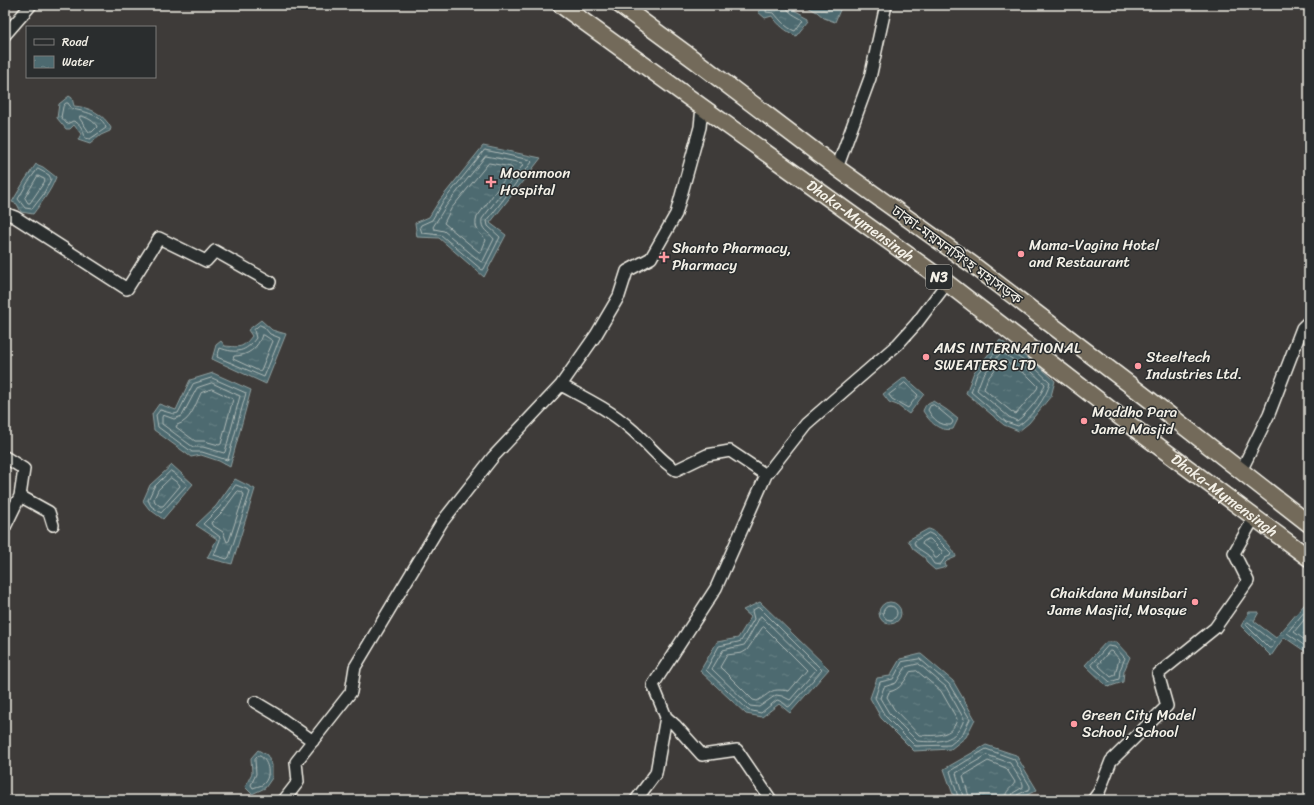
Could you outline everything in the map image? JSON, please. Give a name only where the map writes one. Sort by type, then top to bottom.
[{"type":"highway","name":"Dhaka-Mymensingh","points":[[562,5],[702,108],[947,283],[1146,437],[1255,516],[1309,558]]},
{"type":"highway","name":"ঢাকা-ময়মনসিংহ মহাসড়ক","points":[[620,5],[837,168],[973,265],[1309,524]]},
{"type":"street","points":[[5,35],[31,5]]},
{"type":"street","points":[[837,168],[870,78],[886,5]]},
{"type":"street","points":[[284,800],[298,782],[296,762],[351,692],[355,667],[442,522],[493,457],[561,385],[596,335],[619,296],[627,271],[650,258],[676,214],[700,127],[702,108]]},
{"type":"street","points":[[5,212],[128,288],[159,238],[206,260],[215,251],[270,282]]},
{"type":"street","points":[[771,800],[737,750],[702,755],[666,717],[653,685],[716,588],[766,475],[806,424],[898,344],[916,324],[947,283]]},
{"type":"street","points":[[1240,471],[1269,414],[1302,328],[1309,321]]},
{"type":"street","points":[[561,385],[602,408],[630,427],[676,470],[707,455],[730,451],[766,475]]},
{"type":"street","points":[[5,457],[24,469],[20,496],[5,527]]},
{"type":"street","points":[[20,496],[49,512],[53,525]]},
{"type":"street","points":[[1093,800],[1099,792],[1111,761],[1167,706],[1158,674],[1215,628],[1248,581],[1234,553],[1255,516]]},
{"type":"street","points":[[255,702],[276,714],[313,741]]},
{"type":"street","points":[[636,800],[656,773],[666,717]]},
{"type":"water","points":[[764,5],[788,5],[792,9],[809,18],[809,20],[796,36],[782,28],[772,16],[765,18],[758,12]]},
{"type":"water","points":[[804,5],[842,5],[835,22],[824,18],[817,12]]},
{"type":"water","points":[[69,96],[72,98],[74,106],[85,108],[100,115],[108,123],[111,128],[110,131],[101,135],[90,144],[78,140],[81,134],[74,125],[70,129],[66,129],[57,118],[59,104]]},
{"type":"water","points":[[483,146],[541,158],[490,223],[506,235],[484,277],[439,238],[417,237],[415,223],[429,217],[439,201]]},
{"type":"water","points":[[36,164],[43,167],[56,177],[49,192],[33,214],[21,212],[17,204],[12,202]]},
{"type":"water","points":[[261,320],[272,330],[286,334],[266,384],[212,359],[216,345],[221,341],[225,346],[237,347],[246,343],[252,336],[248,330]]},
{"type":"water","points":[[1000,340],[1038,365],[1055,381],[1051,396],[1029,423],[1019,431],[1004,425],[966,393],[974,372]]},
{"type":"water","points":[[213,373],[251,390],[230,467],[219,461],[201,455],[191,457],[154,430],[152,414],[159,404],[176,410],[190,380]]},
{"type":"water","points":[[905,377],[924,394],[909,414],[897,405],[889,402],[883,394]]},
{"type":"water","points":[[933,401],[958,419],[953,429],[948,430],[939,428],[923,411],[928,403]]},
{"type":"water","points":[[172,465],[193,484],[163,519],[149,509],[143,501],[150,485]]},
{"type":"water","points":[[235,479],[255,489],[232,564],[207,558],[217,539],[196,525],[216,506]]},
{"type":"water","points":[[928,529],[936,532],[949,545],[955,554],[956,557],[947,561],[945,563],[946,566],[943,568],[935,570],[927,563],[925,558],[913,549],[908,540]]},
{"type":"water","points":[[1309,599],[1309,654],[1284,637],[1271,656],[1241,626],[1249,612],[1259,612],[1254,621],[1276,638]]},
{"type":"water","points":[[760,602],[829,669],[790,713],[779,704],[762,717],[746,714],[700,671],[717,642],[738,638],[751,617],[743,610]]},
{"type":"water","points":[[890,602],[898,605],[901,613],[898,621],[890,624],[882,621],[879,613],[882,605]]},
{"type":"water","points":[[1106,642],[1116,642],[1130,657],[1124,671],[1123,682],[1108,687],[1085,665]]},
{"type":"water","points":[[921,654],[953,681],[975,719],[966,737],[951,749],[914,751],[881,718],[870,698],[877,678],[890,676],[900,659]]},
{"type":"water","points":[[986,745],[1016,755],[1037,790],[1017,800],[955,800],[944,769]]},
{"type":"water","points":[[258,750],[267,755],[272,765],[272,778],[265,788],[252,794],[245,787],[252,773],[251,758]]},
{"type":"place","name":"Moonmoon Hospital","points":[[491,182]]},
{"type":"place","name":"Mama-Vagina Hotel and Restaurant","points":[[1021,254]]},
{"type":"place","name":"Shanto Pharmacy, Pharmacy","points":[[664,257]]},
{"type":"place","name":"AMS INTERNATIONAL SWEATERS LTD","points":[[926,357]]},
{"type":"place","name":"Steeltech Industries Ltd.","points":[[1138,366]]},
{"type":"place","name":"Moddho Para Jame Masjid","points":[[1084,421]]},
{"type":"place","name":"Chaikdana Munsibari Jame Masjid, Mosque","points":[[1195,602]]},
{"type":"place","name":"Green City Model School, School","points":[[1074,724]]}]
